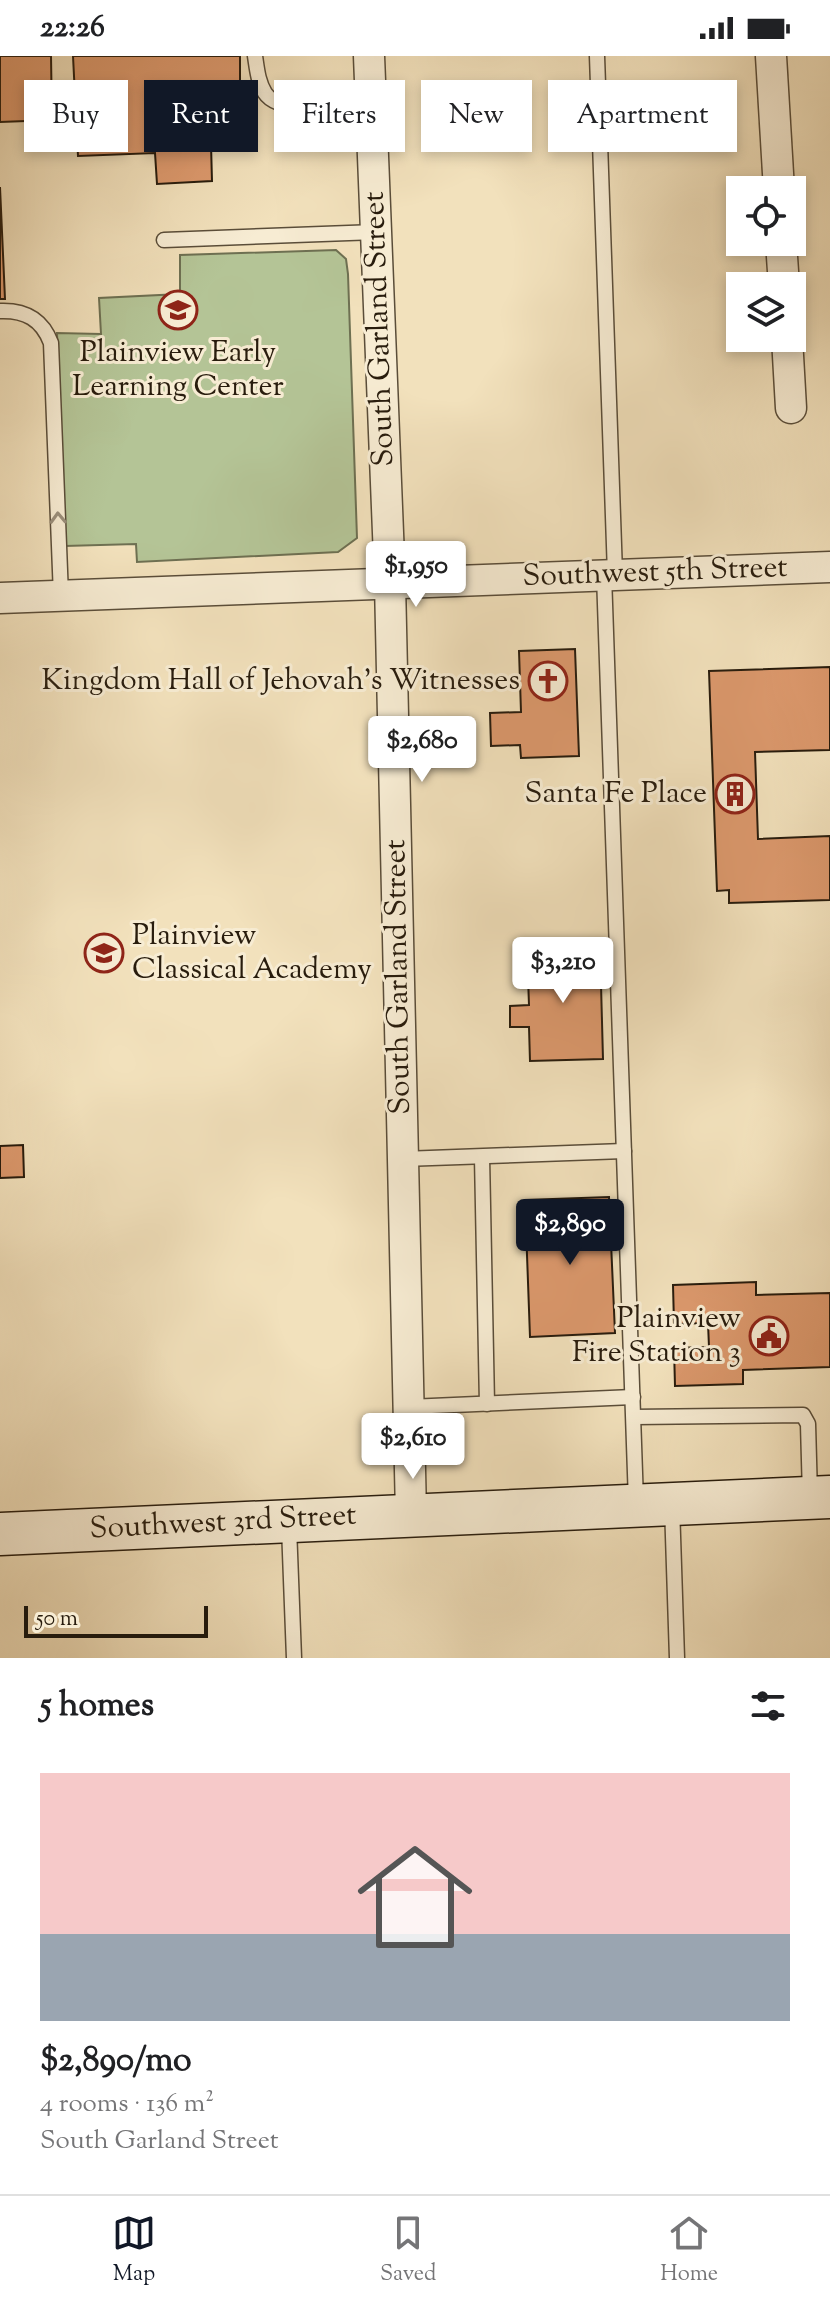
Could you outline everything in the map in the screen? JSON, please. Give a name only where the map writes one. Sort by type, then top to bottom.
[{"type":"main road","name":"Southwest 3rd Street","points":[[0,1534],[820,1497]]},
{"type":"street","name":"South Garland Street","points":[[369,56],[370,80]]},
{"type":"street","points":[[771,56],[778,176]]},
{"type":"street","name":"South Garland Street","points":[[373,152],[390,583],[411,1514]]},
{"type":"street","points":[[788,352],[791,408]]},
{"type":"street","name":"Southwest 5th Street","points":[[0,598],[830,567]]},
{"type":"lane","points":[[255,56],[259,78],[267,96],[274,100]]},
{"type":"lane","points":[[597,56],[633,1397],[634,1417],[654,1504],[677,1658]]},
{"type":"lane","points":[[164,240],[376,232]]},
{"type":"lane","points":[[0,311],[27,315],[45,326],[51,343],[61,596]]},
{"type":"lane","points":[[403,1159],[624,1151]]},
{"type":"lane","points":[[482,1157],[487,1404]]},
{"type":"lane","points":[[409,1407],[633,1397]]},
{"type":"lane","points":[[634,1417],[803,1415],[808,1424],[820,1497]]},
{"type":"lane","points":[[288,1520],[294,1658]]},
{"type":"green space","points":[[336,250],[346,259],[348,274],[357,538],[338,552],[137,562],[136,544],[65,546],[57,333],[101,334],[99,298],[180,294],[180,255]]},
{"type":"building","points":[[0,56],[51,56],[51,80],[24,80],[24,121],[0,122]]},
{"type":"building","points":[[73,56],[240,56],[240,80],[144,80],[144,152],[211,152],[212,181],[157,184],[155,153],[78,156],[78,152],[128,152],[128,80],[74,80]]},
{"type":"building","points":[[0,187],[5,299],[0,299]]},
{"type":"building","name":"Kingdom Hall of Jehovah's Witnesses","points":[[575,649],[579,756],[521,758],[520,745],[491,746],[490,713],[521,712],[519,651]]},
{"type":"building","name":"Santa Fe Place","points":[[830,667],[830,750],[755,752],[758,839],[830,836],[830,900],[729,903],[729,890],[717,891],[709,671]]},
{"type":"building","points":[[600,947],[603,1059],[530,1061],[529,1027],[510,1027],[510,1006],[529,1005],[527,949]]},
{"type":"building","points":[[23,1145],[24,1177],[0,1178],[0,1146]]},
{"type":"building","points":[[609,1197],[615,1333],[530,1337],[525,1200]]},
{"type":"building","name":"Plainview Fire Station 3","points":[[756,1282],[756,1295],[830,1293],[830,1367],[743,1370],[743,1384],[675,1386],[674,1348],[709,1347],[708,1323],[674,1324],[673,1285]]},
{"type":"place","name":"Plainview Early Learning Center","points":[[178,310]]},
{"type":"place","name":"Kingdom Hall of Jehovah's Witnesses","points":[[548,681]]},
{"type":"place","name":"Santa Fe Place","points":[[735,794]]},
{"type":"place","name":"Plainview Classical Academy","points":[[104,953]]},
{"type":"place","name":"Plainview Fire Station 3","points":[[769,1336]]}]
